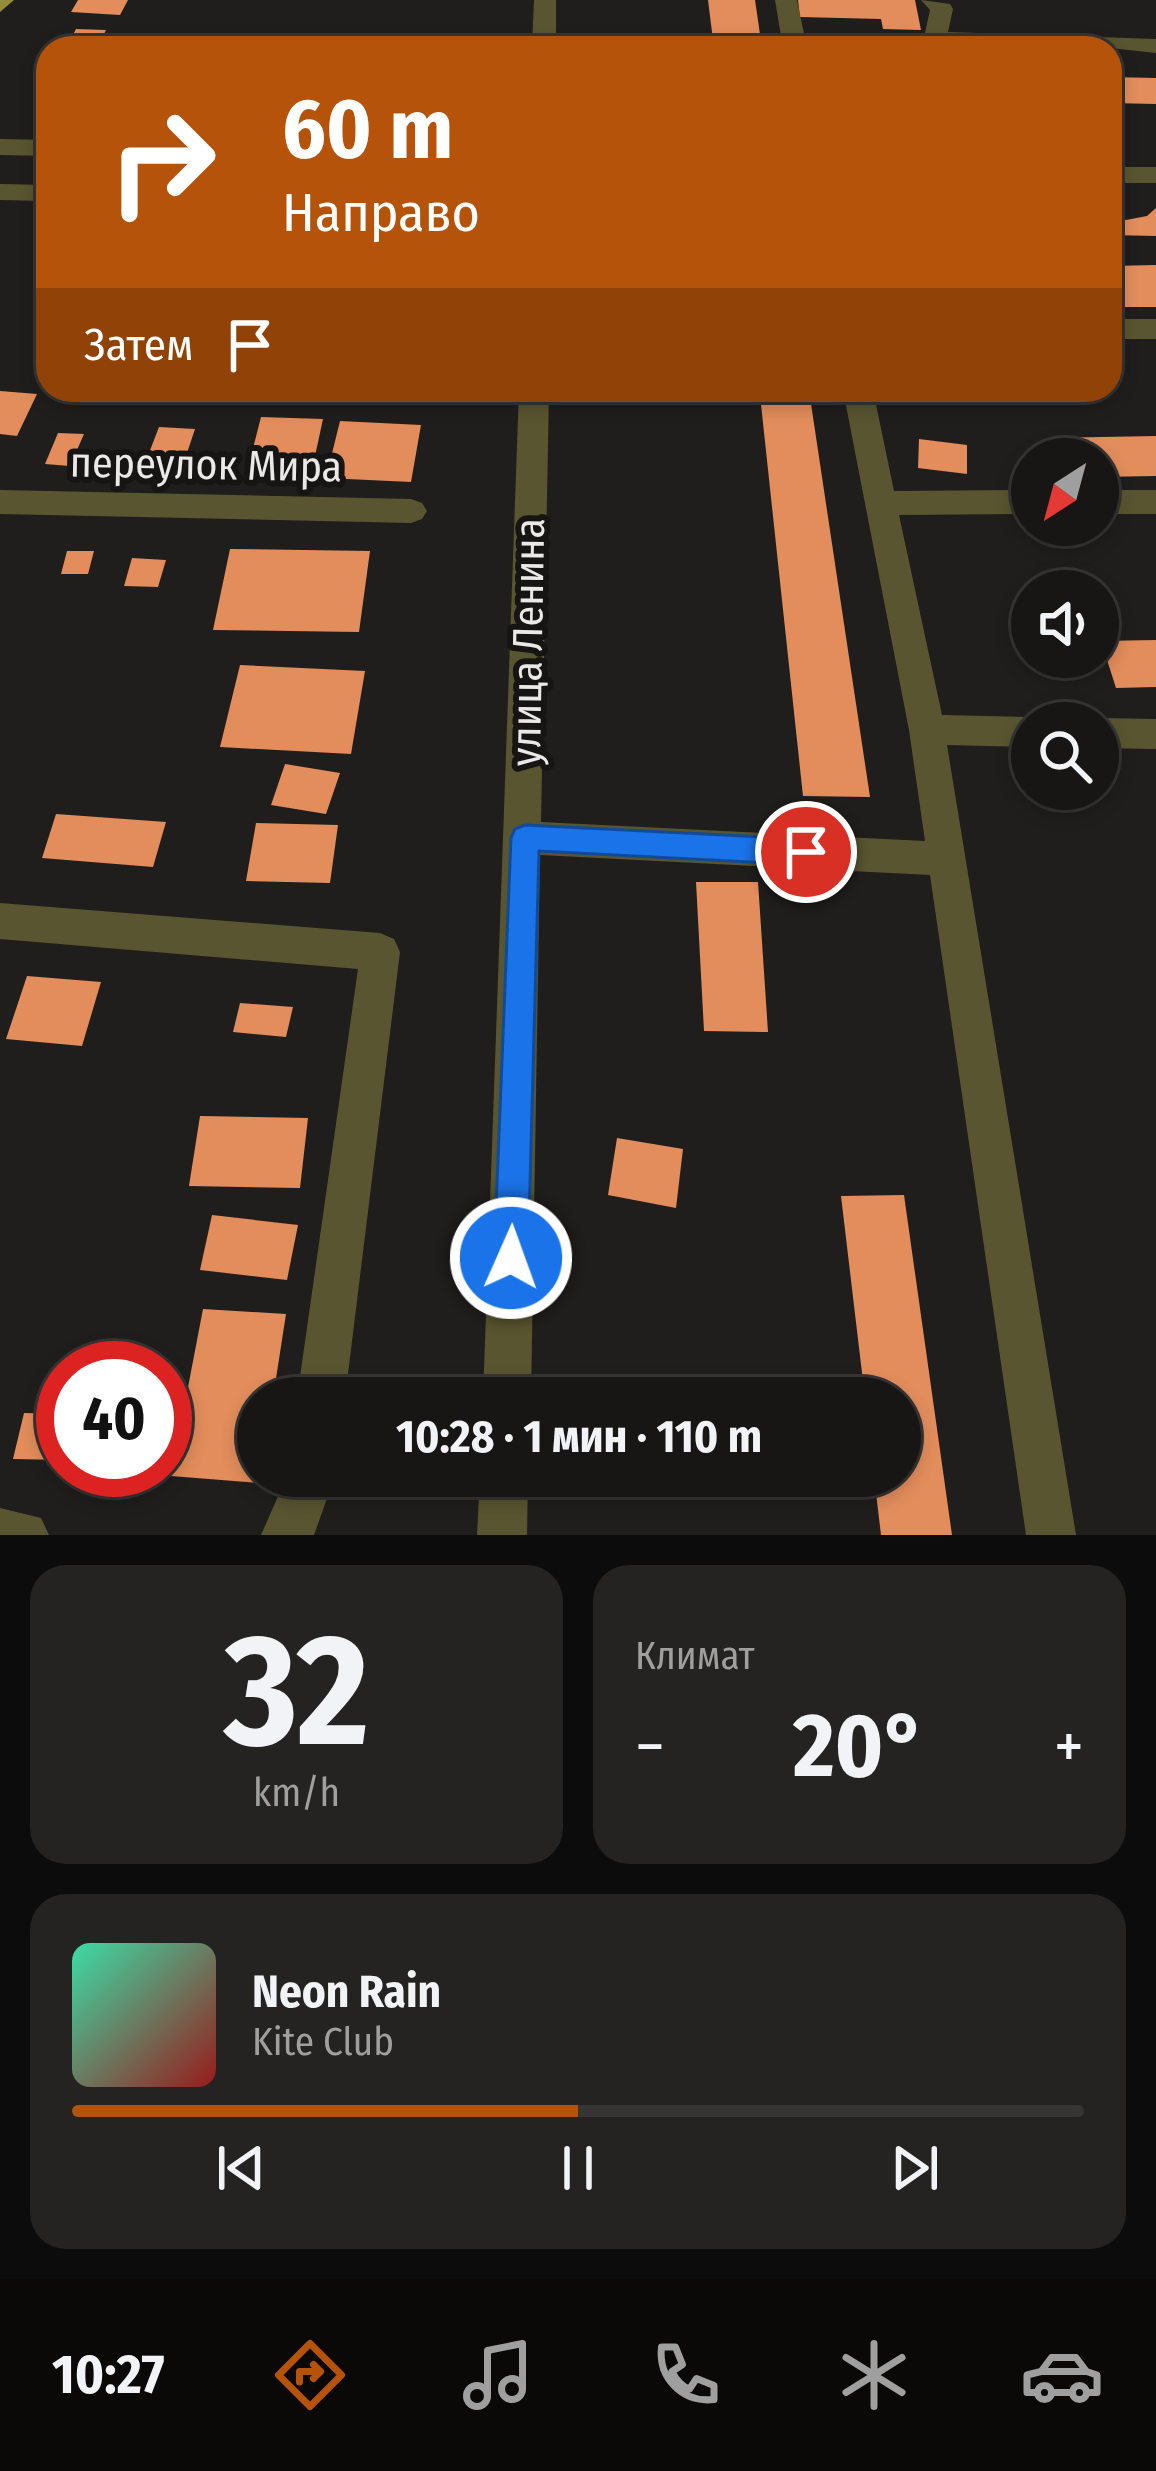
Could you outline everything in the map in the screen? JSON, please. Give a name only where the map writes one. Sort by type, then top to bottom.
[{"type":"street","points":[[544,36],[545,0]]},
{"type":"street","points":[[786,0],[793,36]]},
{"type":"street","points":[[932,0],[942,9],[936,36]]},
{"type":"street","points":[[1122,45],[1156,46]]},
{"type":"street","points":[[0,147],[36,148]]},
{"type":"street","points":[[1122,175],[1156,175]]},
{"type":"street","points":[[0,192],[36,193]]},
{"type":"street","points":[[1122,329],[1156,329]]},
{"type":"street","name":"улица Ленина","points":[[507,1377],[534,402]]},
{"type":"street","points":[[860,402],[927,730],[1051,1535]]},
{"type":"street","name":"переулок Мира","points":[[0,502],[411,511]]},
{"type":"street","points":[[881,503],[1011,502]]},
{"type":"street","points":[[1119,502],[1156,502]]},
{"type":"street","points":[[927,730],[1011,732]]},
{"type":"street","points":[[1119,733],[1156,734]]},
{"type":"street","points":[[525,838],[946,859]]},
{"type":"street","points":[[0,921],[380,952],[324,1377]]},
{"type":"street","points":[[286,1535],[304,1497]]},
{"type":"street","points":[[502,1535],[503,1497]]},
{"type":"street","points":[[0,1533],[24,1535]]},
{"type":"building","points":[[78,0],[128,0],[120,15],[71,12]]},
{"type":"building","points":[[708,0],[755,0],[760,36],[712,36]]},
{"type":"building","points":[[798,0],[915,0],[921,30],[883,29],[881,19],[800,17]]},
{"type":"building","points":[[76,29],[106,30],[103,36],[72,36]]},
{"type":"building","points":[[1122,77],[1156,78],[1156,104],[1122,103]]},
{"type":"building","points":[[1156,208],[1156,236],[1122,235],[1122,219],[1147,216]]},
{"type":"building","points":[[1156,265],[1156,307],[1122,307],[1122,266]]},
{"type":"building","points":[[0,391],[36,394],[17,436],[0,434]]},
{"type":"building","points":[[761,402],[811,402],[870,797],[803,796]]},
{"type":"building","points":[[261,417],[323,419],[312,470],[248,468]]},
{"type":"building","points":[[340,421],[421,425],[411,482],[326,478]]},
{"type":"building","points":[[159,427],[195,429],[186,456],[149,453]]},
{"type":"building","points":[[58,433],[84,434],[70,466],[45,464]]},
{"type":"building","points":[[1156,436],[1156,476],[1119,477],[1119,438],[1047,438]]},
{"type":"building","points":[[919,439],[967,445],[967,474],[918,468]]},
{"type":"building","points":[[230,549],[370,551],[359,632],[213,630]]},
{"type":"building","points":[[67,551],[94,551],[88,574],[61,574]]},
{"type":"building","points":[[132,558],[166,560],[158,587],[124,586]]},
{"type":"building","points":[[1156,640],[1156,687],[1116,688],[1113,678],[1119,678],[1119,641]]},
{"type":"building","points":[[240,665],[365,671],[351,754],[220,747]]},
{"type":"building","points":[[285,764],[340,773],[326,814],[271,805]]},
{"type":"building","points":[[56,814],[166,822],[153,867],[42,858]]},
{"type":"building","points":[[256,823],[338,825],[330,883],[246,881]]},
{"type":"building","points":[[696,882],[758,882],[768,1032],[704,1031]]},
{"type":"building","points":[[27,976],[101,982],[82,1046],[6,1039]]},
{"type":"building","points":[[240,1003],[293,1007],[286,1037],[233,1032]]},
{"type":"building","points":[[200,1116],[308,1118],[300,1188],[189,1186]]},
{"type":"building","points":[[617,1138],[683,1149],[676,1208],[608,1195]]},
{"type":"building","points":[[904,1195],[952,1535],[881,1535],[876,1497],[921,1497],[921,1377],[863,1377],[841,1196]]},
{"type":"building","points":[[212,1215],[298,1225],[287,1280],[200,1270]]},
{"type":"building","points":[[203,1309],[286,1314],[276,1377],[237,1377],[237,1481],[192,1478],[192,1366]]},
{"type":"building","points":[[24,1413],[36,1413],[36,1459],[13,1459]]},
{"type":"route","points":[[511,1258],[525,838],[806,852]]}]
